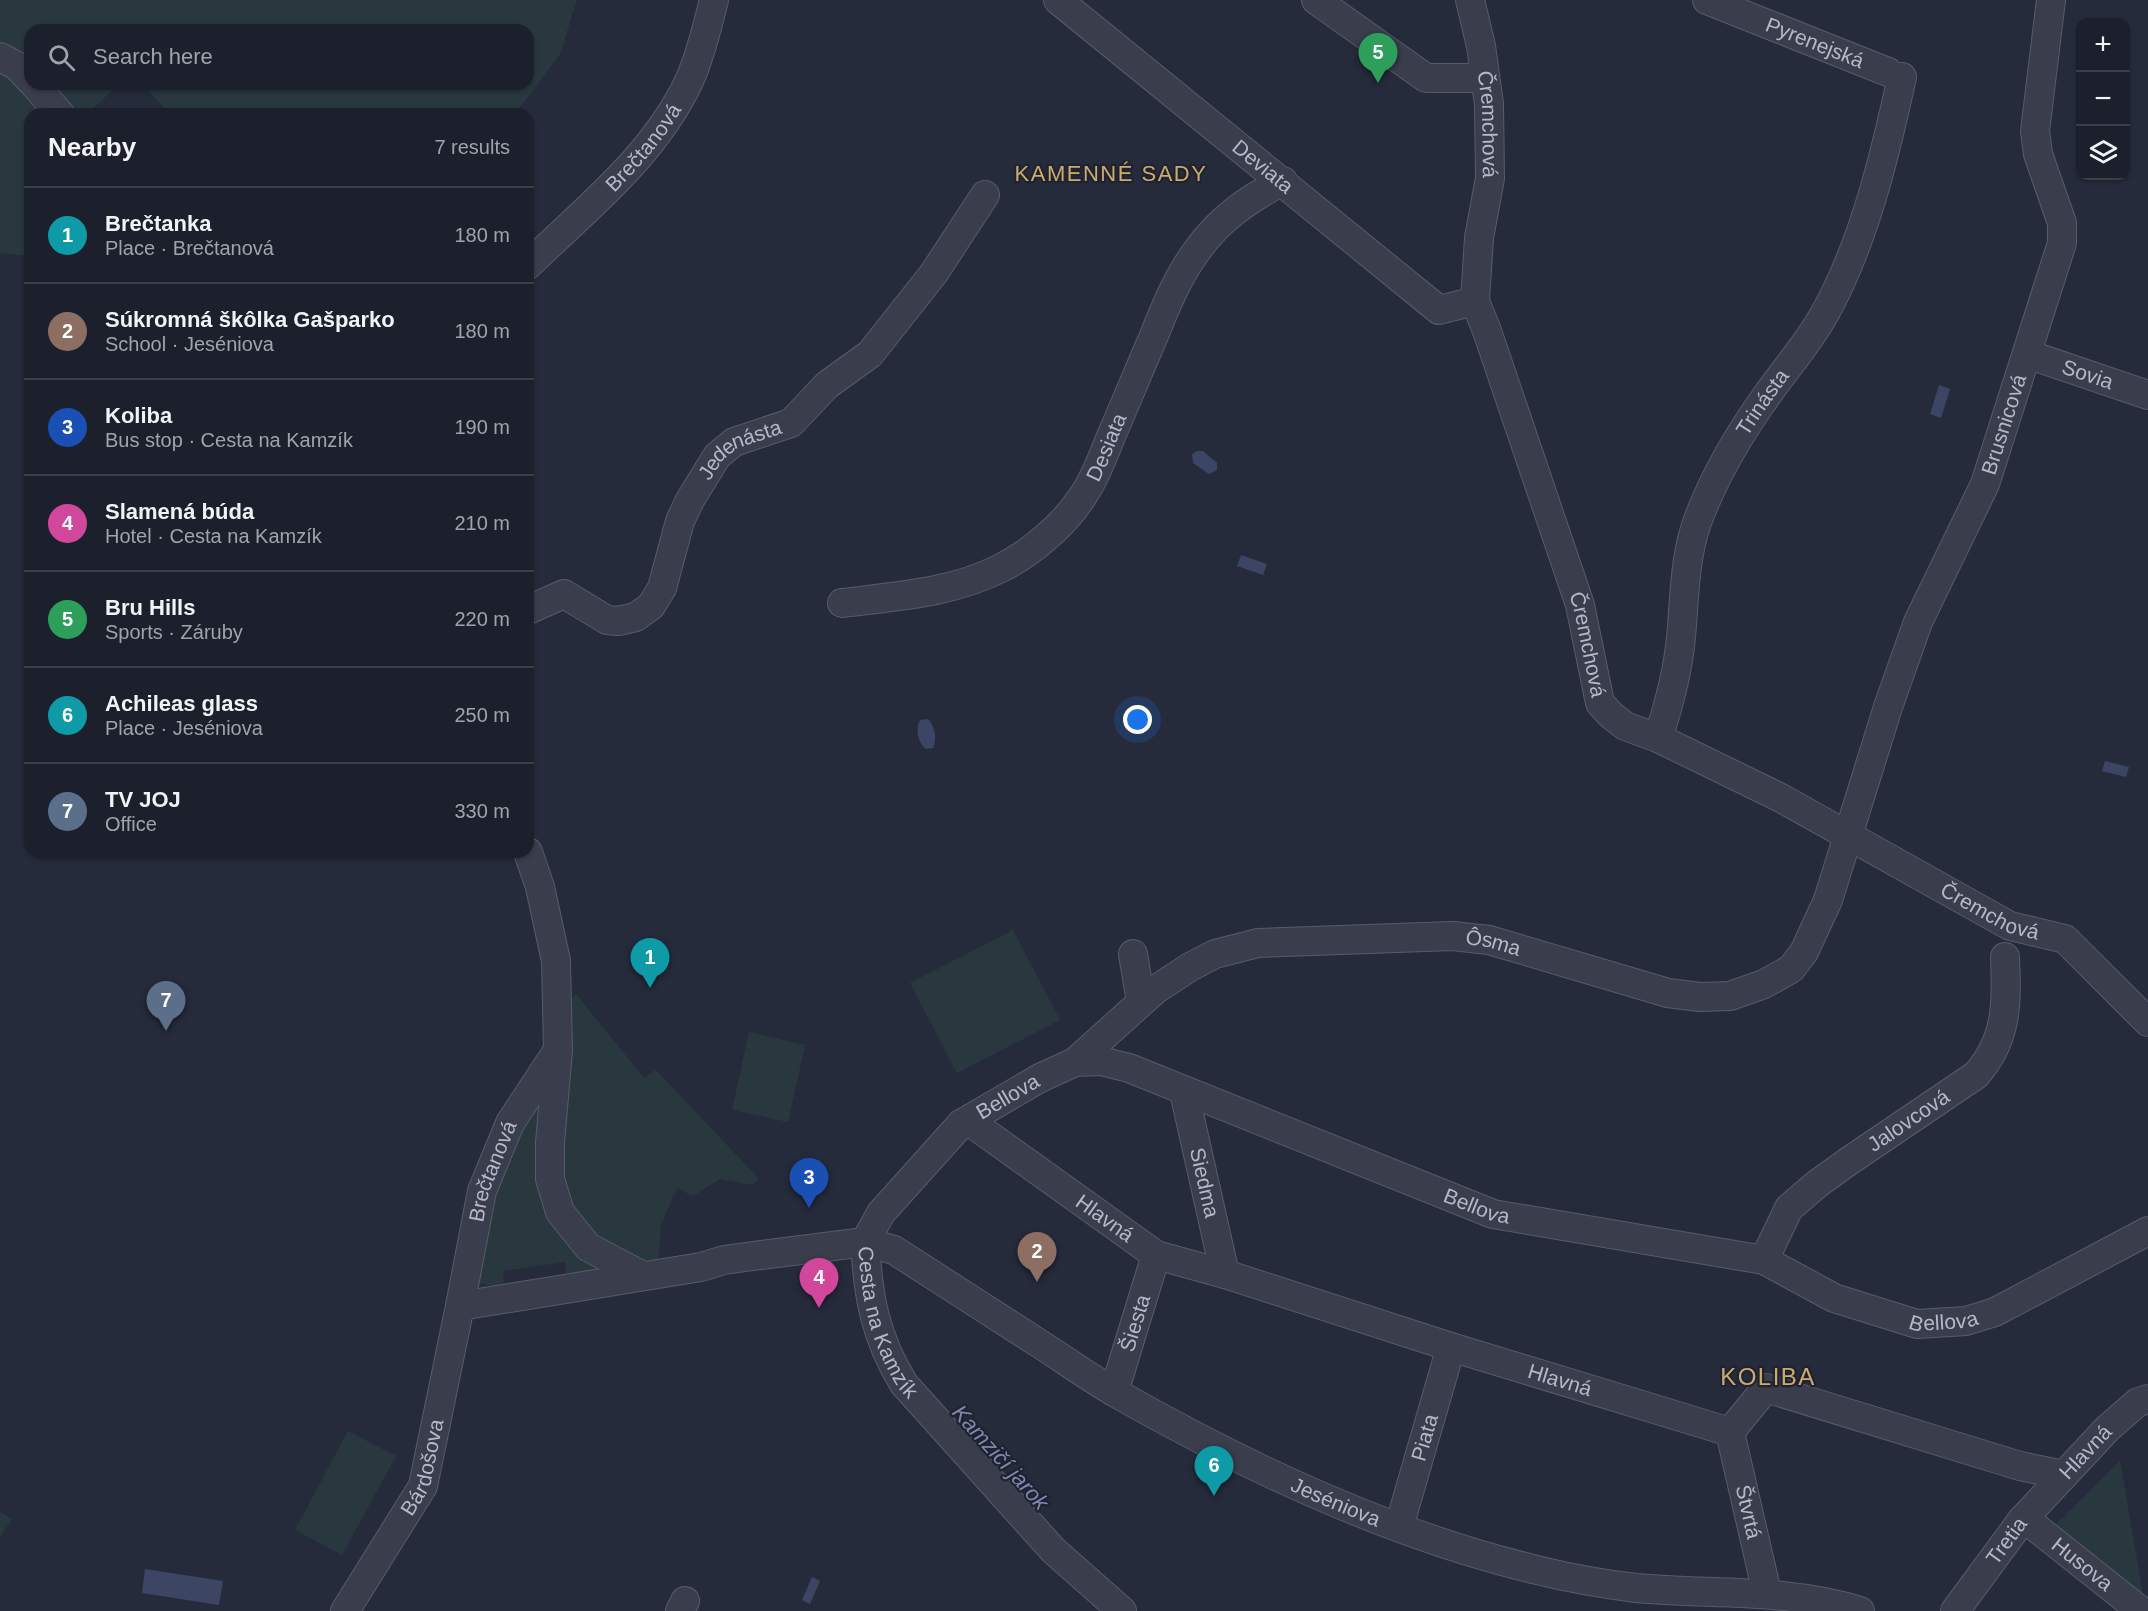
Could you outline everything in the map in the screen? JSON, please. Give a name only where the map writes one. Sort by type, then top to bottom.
[{"type":"street","name":"Brečtanová","points":[[534,259],[635,162],[657,135],[676,106],[690,78],[700,52],[714,0]]},
{"type":"street","name":"Deviata","points":[[1058,0],[1439,310],[1474,301]]},
{"type":"street","points":[[1316,0],[1426,78],[1485,78]]},
{"type":"street","name":"Čremchová","points":[[1470,0],[1481,46],[1489,104],[1490,178],[1479,238],[1474,301],[1487,331],[1580,604],[1600,703],[1611,716],[1625,726],[1658,738],[1781,798],[2010,926],[2065,939],[2148,1022]]},
{"type":"street","name":"Pyrenejská","points":[[1707,0],[1895,74]]},
{"type":"street","name":"Brusnicová","points":[[1847,835],[1918,622],[1985,484],[2062,243],[2062,223],[2038,154],[2035,131],[2051,0]]},
{"type":"street","points":[[0,57],[17,66],[24,74]]},
{"type":"street","name":"Trinásta","points":[[1658,738],[1676,674],[1689,556],[1699,515],[1716,476],[1759,408],[1797,358],[1826,313],[1852,254],[1872,194],[1895,74]]},
{"type":"street","points":[[39,90],[55,108]]},
{"type":"street","name":"Desiata","points":[[842,603],[936,591],[970,582],[1002,567],[1047,537],[1080,500],[1104,454],[1169,298],[1195,253],[1212,231],[1231,213],[1253,196],[1283,181]]},
{"type":"street","name":"Jedenásta","points":[[534,607],[564,594],[607,620],[618,621],[636,617],[651,606],[662,588],[680,521],[717,456],[734,442],[791,423],[827,384],[870,354],[934,273],[985,195]]},
{"type":"street","name":"Sovia","points":[[2027,354],[2148,395]]},
{"type":"street","name":"Ôsma","points":[[1075,1062],[1148,996],[1190,967],[1215,954],[1258,943],[1453,936],[1489,940],[1668,993],[1700,997],[1730,996],[1764,984],[1791,969],[1804,952],[1828,900],[1847,835]]},
{"type":"street","name":"Brečtanová","points":[[530,858],[540,887],[555,950],[558,1050],[550,1179],[560,1212],[588,1247],[643,1276]]},
{"type":"street","points":[[1133,954],[1148,996]]},
{"type":"street","name":"Jalovcová","points":[[1764,1260],[1789,1208],[1849,1161],[1976,1075],[1986,1063],[2004,1022],[2007,992],[2004,957]]},
{"type":"street","name":"Brečtanová","points":[[460,1306],[482,1191],[510,1123],[558,1050]]},
{"type":"street","name":"Bellova","points":[[865,1242],[881,1213],[961,1124],[1040,1078],[1075,1062],[1101,1061],[1115,1064],[1493,1214],[1764,1260],[1834,1299],[1917,1324],[1966,1321],[1995,1312],[2148,1231]]},
{"type":"street","name":"Siedma","points":[[1184,1092],[1225,1274]]},
{"type":"street","name":"Hlavná","points":[[961,1124],[973,1124],[1156,1255],[1225,1274],[1451,1347],[1730,1432],[1766,1388],[2020,1466],[2064,1475],[2108,1428],[2138,1402],[2148,1399]]},
{"type":"street","name":"Cesta na Kamzík","points":[[460,1306],[753,1256],[865,1242],[869,1287],[877,1329],[891,1362],[904,1384],[1053,1550],[1122,1611]]},
{"type":"street","name":"Jeséniova","points":[[865,1242],[894,1250],[1114,1392],[1254,1467],[1399,1527],[1452,1546],[1569,1577],[1635,1588],[1767,1593],[1834,1603],[1860,1611]]},
{"type":"street","name":"Šiesta","points":[[1114,1392],[1156,1255]]},
{"type":"street","name":"Bárdošova","points":[[345,1611],[423,1486],[460,1306]]},
{"type":"street","name":"Piata","points":[[1399,1527],[1451,1347]]},
{"type":"street","name":"Štvrtá","points":[[1730,1432],[1767,1593]]},
{"type":"street","name":"Tretia","points":[[1955,1611],[2022,1520],[2064,1475]]},
{"type":"street","name":"Husova","points":[[2022,1520],[2034,1526],[2141,1611]]},
{"type":"shaded area","points":[[0,0],[577,0],[560,54],[534,89],[534,24],[24,24],[24,90],[113,90],[93,108],[24,108],[24,255],[0,253]]},
{"type":"shaded area","points":[[148,90],[533,90],[520,108],[164,108]]},
{"type":"shaded area","points":[[1013,930],[1060,1020],[957,1073],[910,983]]},
{"type":"shaded area","points":[[576,994],[644,1078],[656,1070],[759,1179],[753,1185],[720,1179],[693,1196],[677,1188],[661,1224],[658,1263],[641,1261],[596,1239],[566,1198],[561,1151],[570,1001]]},
{"type":"shaded area","points":[[749,1032],[805,1045],[788,1122],[732,1110]]},
{"type":"shaded area","points":[[547,1071],[541,1151],[598,1266],[597,1272],[567,1279],[565,1262],[503,1271],[504,1286],[495,1287],[480,1283],[478,1277],[481,1227]]},
{"type":"shaded area","points":[[348,1431],[396,1456],[342,1555],[295,1530]]},
{"type":"shaded area","points":[[2120,1461],[2143,1595],[2055,1525]]},
{"type":"shaded area","points":[[0,1512],[12,1519],[0,1537]]},
{"type":"water","points":[[1939,385],[1950,389],[1941,418],[1930,414]]},
{"type":"water","points":[[1203,451],[1217,463],[1217,470],[1209,474],[1193,463],[1192,454]]},
{"type":"water","points":[[1241,555],[1267,564],[1263,575],[1237,566]]},
{"type":"water","points":[[928,719],[934,729],[935,741],[933,748],[926,749],[919,740],[918,727],[920,720]]},
{"type":"water","points":[[2105,761],[2129,767],[2126,777],[2102,771]]},
{"type":"water","points":[[145,1569],[223,1581],[219,1605],[142,1593]]},
{"type":"water","points":[[812,1577],[820,1581],[810,1604],[802,1600]]},
{"type":"place","name":"Bru Hills","points":[[1378,83]]},
{"type":"place","name":"Brečtanka","points":[[650,988]]},
{"type":"place","name":"TV JOJ","points":[[166,1031]]},
{"type":"place","name":"Koliba","points":[[809,1208]]},
{"type":"place","name":"Súkromná škôlka Gašparko","points":[[1037,1282]]},
{"type":"place","name":"Slamená búda","points":[[819,1308]]},
{"type":"place","name":"Achileas glass","points":[[1214,1496]]},
{"type":"district","name":"KAMENNÉ SADY","points":[[1111,173]]},
{"type":"district","name":"KOLIBA","points":[[1768,1377]]},
{"type":"water label","name":"Kamzičí jarok","points":[[1001,1457]]}]
